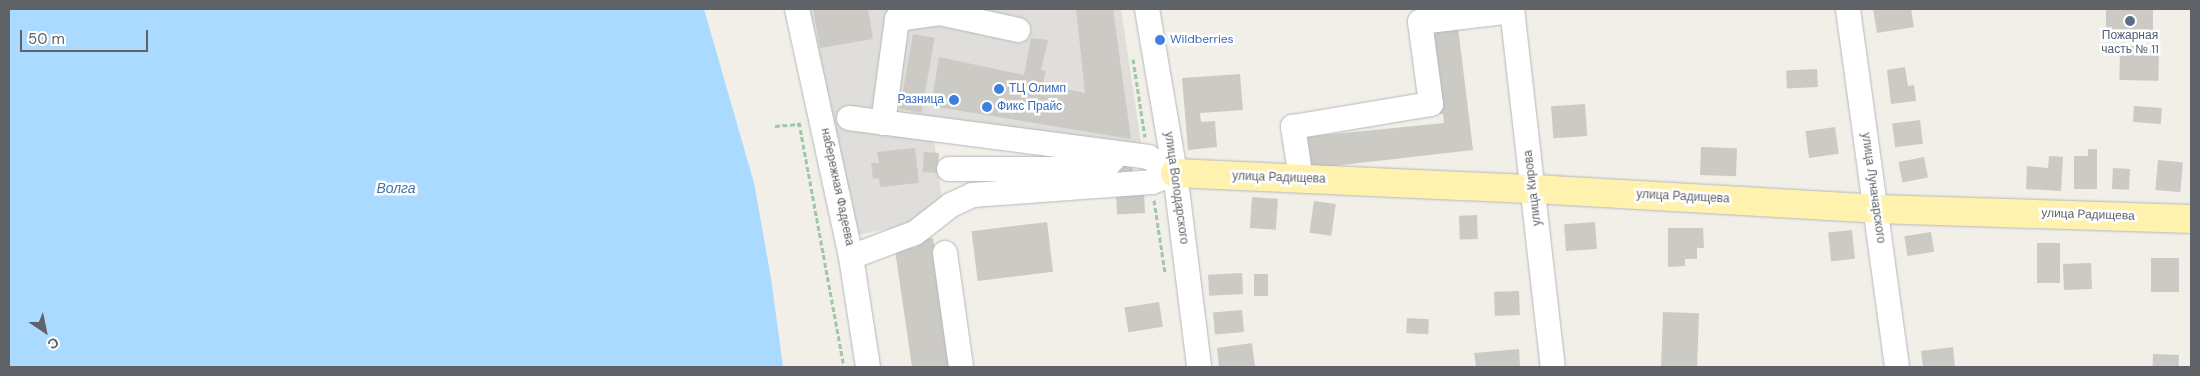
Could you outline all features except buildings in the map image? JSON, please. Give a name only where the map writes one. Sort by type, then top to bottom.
[{"type":"main road","name":"улица Радищева","points":[[1175,174],[1534,189],[1876,209],[2191,219]]},
{"type":"street","name":"набережная Фадеева","points":[[797,9],[851,257],[868,367]]},
{"type":"street","name":"улица Володарского","points":[[1147,9],[1175,174],[1199,367]]},
{"type":"street","name":"улица Луначарского","points":[[1848,9],[1897,367]]},
{"type":"street","points":[[1301,179],[1294,127],[1431,104],[1419,15],[1512,10]]},
{"type":"street","name":"улица Кирова","points":[[1512,10],[1553,367]]},
{"type":"street","points":[[882,123],[897,19],[943,11],[1018,30]]},
{"type":"street","points":[[849,118],[1111,161]]},
{"type":"street","points":[[949,169],[1111,161],[1148,157],[1175,174]]},
{"type":"street","points":[[1111,161],[1122,184]]},
{"type":"street","points":[[851,257],[915,233],[951,205],[972,196],[1152,182],[1175,174]]},
{"type":"street","points":[[945,253],[960,367]]},
{"type":"path","points":[[798,114],[844,367]]},
{"type":"path","points":[[775,126],[799,124]]},
{"type":"shaded area","points":[[810,9],[1121,9],[1142,150],[934,140],[942,199],[913,224],[857,235]]},
{"type":"water","name":"Волга","points":[[9,9],[704,9],[754,183],[771,278],[783,367],[9,367]]},
{"type":"place","name":"Пожарная часть № 11","points":[[2130,21]]},
{"type":"place","name":"Wildberries","points":[[1160,40]]},
{"type":"place","name":"ТЦ Олимп","points":[[999,89]]},
{"type":"place","name":"Разница","points":[[954,100]]},
{"type":"place","name":"Фикс Прайс","points":[[987,107]]}]
